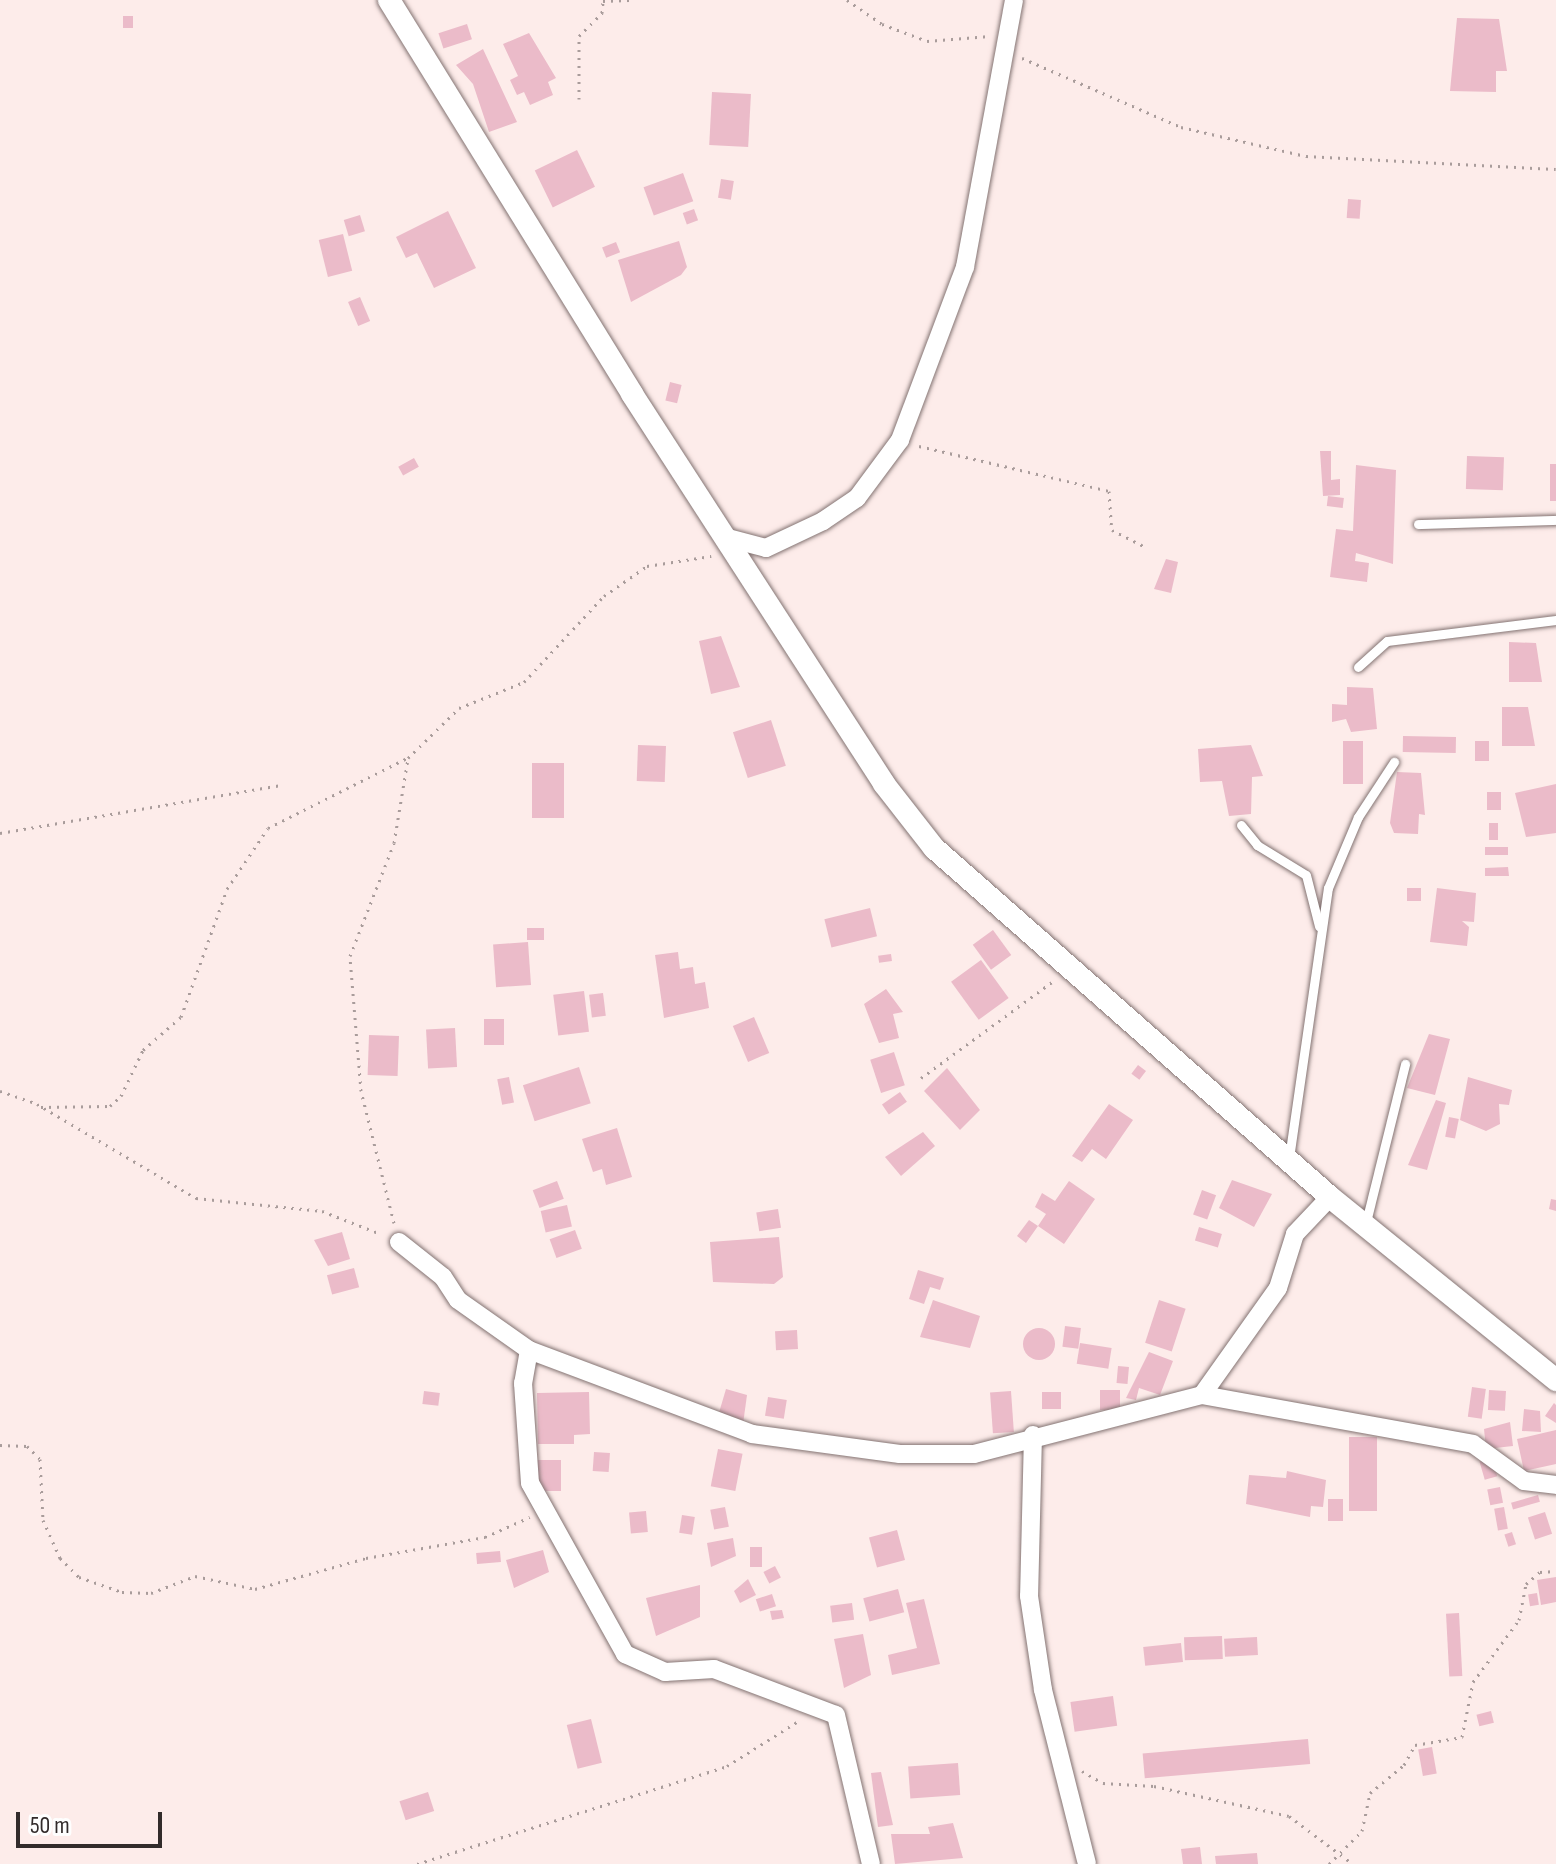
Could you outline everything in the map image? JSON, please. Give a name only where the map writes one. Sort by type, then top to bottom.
[{"type":"street","points":[[389,0],[724,537],[739,554],[884,784],[925,837],[1068,970],[1330,1197],[1556,1380]]},
{"type":"street","points":[[724,537],[766,548],[823,521],[857,498],[900,440],[965,267],[1008,52],[1014,0]]},
{"type":"street","points":[[1202,1395],[1278,1288],[1295,1234],[1330,1197]]},
{"type":"street","points":[[399,1242],[443,1277],[458,1300],[529,1350],[752,1434],[900,1454],[974,1454],[1033,1435],[1202,1395],[1473,1444],[1524,1481],[1556,1485]]},
{"type":"street","points":[[529,1350],[523,1383],[530,1483],[540,1512],[635,1661],[665,1672],[714,1669],[818,1704],[845,1729],[871,1864]]},
{"type":"street","points":[[1033,1435],[1029,1596],[1043,1690],[1067,1767],[1087,1864]]},
{"type":"lane","points":[[1418,524],[1556,520]]},
{"type":"lane","points":[[1358,667],[1387,641],[1556,620]]},
{"type":"lane","points":[[1289,1161],[1320,934],[1339,854],[1394,762]]},
{"type":"lane","points":[[1241,825],[1257,845],[1306,875],[1320,934]]},
{"type":"lane","points":[[1365,1226],[1405,1064]]},
{"type":"path","points":[[579,99],[579,36],[602,13],[603,1],[629,0]]},
{"type":"path","points":[[847,0],[882,24],[927,41],[986,32],[1008,52],[1181,127],[1306,156],[1556,169]]},
{"type":"path","points":[[900,440],[1109,491],[1112,530],[1143,546]]},
{"type":"path","points":[[41,1107],[110,1106],[121,1096],[143,1050],[181,1017],[227,889],[268,828],[408,758],[459,708],[524,682],[604,596],[647,566],[739,554]]},
{"type":"path","points":[[399,1242],[361,1091],[350,956],[394,843],[408,758]]},
{"type":"path","points":[[0,833],[280,785]]},
{"type":"path","points":[[921,1078],[1068,970]]},
{"type":"path","points":[[0,1091],[41,1107],[196,1198],[322,1211],[399,1242]]},
{"type":"path","points":[[0,1445],[27,1446],[40,1459],[43,1520],[60,1558],[79,1577],[122,1592],[151,1593],[195,1576],[255,1589],[366,1558],[485,1537],[540,1512]]},
{"type":"path","points":[[1329,1864],[1362,1831],[1370,1793],[1404,1765],[1415,1745],[1462,1737],[1473,1682],[1519,1620],[1526,1584],[1540,1572],[1556,1571]]},
{"type":"path","points":[[417,1864],[727,1766],[818,1704]]},
{"type":"path","points":[[1067,1767],[1103,1783],[1154,1786],[1289,1816],[1342,1852],[1353,1864]]},
{"type":"building","points":[[123,16],[133,16],[133,28],[123,28]]},
{"type":"building","points":[[1457,18],[1499,19],[1507,71],[1496,71],[1496,92],[1450,91]]},
{"type":"building","points":[[467,24],[472,39],[443,48],[438,33]]},
{"type":"building","points":[[529,33],[556,78],[548,82],[553,95],[530,105],[524,92],[517,95],[510,80],[518,76],[503,44]]},
{"type":"building","points":[[483,49],[517,122],[489,132],[473,84],[456,65]]},
{"type":"building","points":[[712,92],[751,94],[748,147],[709,145]]},
{"type":"building","points":[[577,150],[595,187],[553,207],[535,171]]},
{"type":"building","points":[[683,173],[693,201],[654,216],[644,187]]},
{"type":"building","points":[[721,179],[734,181],[731,200],[718,198]]},
{"type":"building","points":[[1348,199],[1361,200],[1360,219],[1347,218]]},
{"type":"building","points":[[694,209],[698,220],[687,224],[683,213]]},
{"type":"building","points":[[448,211],[476,268],[434,288],[417,253],[406,258],[396,237]]},
{"type":"building","points":[[360,215],[365,231],[349,236],[344,220]]},
{"type":"building","points":[[343,234],[352,271],[328,277],[319,240]]},
{"type":"building","points":[[679,241],[687,267],[681,275],[631,302],[618,260]]},
{"type":"building","points":[[616,242],[620,252],[606,258],[602,248]]},
{"type":"building","points":[[360,297],[370,321],[358,326],[348,302]]},
{"type":"building","points":[[670,382],[682,385],[677,403],[665,400]]},
{"type":"building","points":[[1320,451],[1331,451],[1331,480],[1340,479],[1340,495],[1323,496]]},
{"type":"building","points":[[1467,456],[1504,457],[1503,490],[1466,489]]},
{"type":"building","points":[[414,458],[419,467],[403,475],[398,467]]},
{"type":"building","points":[[1550,464],[1556,464],[1556,501],[1550,501]]},
{"type":"building","points":[[1356,465],[1396,470],[1393,564],[1356,553],[1355,561],[1369,563],[1367,582],[1330,577],[1336,529],[1353,531]]},
{"type":"building","points":[[1328,496],[1344,498],[1343,508],[1327,506]]},
{"type":"building","points":[[1166,559],[1178,562],[1171,593],[1154,589]]},
{"type":"building","points":[[721,636],[740,687],[711,694],[699,641]]},
{"type":"building","points":[[1509,642],[1536,643],[1542,682],[1509,682]]},
{"type":"building","points":[[1347,687],[1373,688],[1377,729],[1351,732],[1346,719],[1332,722],[1332,704],[1347,705]]},
{"type":"building","points":[[1502,707],[1528,707],[1535,746],[1502,746]]},
{"type":"building","points":[[771,720],[786,766],[748,778],[733,732]]},
{"type":"building","points":[[1403,736],[1456,737],[1456,753],[1403,752]]},
{"type":"building","points":[[1343,741],[1363,741],[1363,784],[1343,784]]},
{"type":"building","points":[[1475,741],[1489,741],[1489,761],[1475,761]]},
{"type":"building","points":[[638,745],[666,746],[665,782],[637,781]]},
{"type":"building","points":[[1251,745],[1263,776],[1252,777],[1251,814],[1229,816],[1222,781],[1200,782],[1198,749]]},
{"type":"building","points":[[532,763],[564,763],[564,818],[532,818]]},
{"type":"building","points":[[1397,772],[1421,773],[1425,815],[1419,814],[1418,834],[1394,833],[1390,823]]},
{"type":"building","points":[[1556,784],[1556,833],[1526,837],[1515,793]]},
{"type":"building","points":[[1487,792],[1501,792],[1501,810],[1487,810]]},
{"type":"building","points":[[1489,823],[1498,823],[1498,840],[1489,840]]},
{"type":"building","points":[[1485,847],[1508,847],[1508,855],[1485,855]]},
{"type":"building","points":[[1508,867],[1509,876],[1485,876],[1485,868]]},
{"type":"building","points":[[1407,888],[1421,888],[1421,901],[1407,901]]},
{"type":"building","points":[[1437,888],[1476,893],[1474,922],[1462,921],[1469,927],[1467,946],[1430,942]]},
{"type":"building","points":[[870,908],[877,936],[831,948],[824,919]]},
{"type":"building","points":[[527,928],[544,928],[544,940],[527,940]]},
{"type":"building","points":[[993,930],[1011,955],[991,970],[973,945]]},
{"type":"building","points":[[528,942],[531,985],[496,987],[493,944]]},
{"type":"building","points":[[678,952],[680,969],[693,967],[695,984],[705,982],[709,1008],[664,1018],[655,955]]},
{"type":"building","points":[[891,954],[892,961],[879,963],[878,956]]},
{"type":"building","points":[[981,960],[1009,998],[979,1020],[951,982]]},
{"type":"building","points":[[886,989],[903,1012],[893,1014],[899,1038],[879,1043],[864,1004]]},
{"type":"building","points":[[584,991],[589,1032],[558,1035],[553,995]]},
{"type":"building","points":[[603,993],[606,1016],[592,1018],[589,995]]},
{"type":"building","points":[[754,1017],[769,1053],[748,1062],[733,1026]]},
{"type":"building","points":[[484,1019],[504,1019],[504,1045],[484,1045]]},
{"type":"building","points":[[455,1028],[457,1067],[428,1068],[426,1030]]},
{"type":"building","points":[[1429,1034],[1450,1039],[1435,1095],[1407,1088]]},
{"type":"building","points":[[369,1035],[399,1036],[398,1076],[368,1075]]},
{"type":"building","points":[[894,1052],[905,1085],[881,1093],[870,1060]]},
{"type":"building","points":[[1138,1065],[1146,1071],[1139,1080],[1131,1074]]},
{"type":"building","points":[[579,1067],[591,1103],[535,1121],[523,1085]]},
{"type":"building","points":[[947,1068],[980,1110],[960,1130],[924,1091]]},
{"type":"building","points":[[509,1077],[514,1103],[502,1105],[497,1079]]},
{"type":"building","points":[[1468,1077],[1512,1090],[1509,1105],[1499,1104],[1500,1124],[1486,1131],[1460,1120]]},
{"type":"building","points":[[900,1092],[907,1102],[889,1114],[882,1105]]},
{"type":"building","points":[[1436,1100],[1446,1103],[1427,1170],[1408,1165]]},
{"type":"building","points":[[1109,1104],[1133,1120],[1106,1159],[1092,1149],[1082,1162],[1072,1156]]},
{"type":"building","points":[[1449,1117],[1459,1119],[1455,1139],[1445,1137]]},
{"type":"building","points":[[617,1128],[632,1177],[606,1185],[602,1169],[593,1172],[582,1139]]},
{"type":"building","points":[[923,1132],[935,1146],[901,1176],[885,1157]]},
{"type":"building","points":[[1232,1180],[1272,1194],[1254,1227],[1219,1208]]},
{"type":"building","points":[[557,1181],[564,1199],[540,1208],[533,1190]]},
{"type":"building","points":[[1069,1181],[1095,1199],[1064,1244],[1038,1226],[1046,1214],[1035,1207],[1042,1193],[1055,1201]]},
{"type":"building","points":[[1202,1190],[1216,1195],[1207,1220],[1193,1214]]},
{"type":"building","points":[[1551,1199],[1556,1200],[1556,1211],[1549,1209]]},
{"type":"building","points":[[567,1205],[572,1226],[546,1233],[541,1211]]},
{"type":"building","points":[[778,1209],[781,1228],[759,1231],[756,1212]]},
{"type":"building","points":[[1029,1220],[1038,1226],[1026,1243],[1017,1236]]},
{"type":"building","points":[[1199,1227],[1222,1234],[1218,1247],[1195,1240]]},
{"type":"building","points":[[575,1230],[582,1249],[556,1258],[550,1239]]},
{"type":"building","points":[[342,1232],[350,1259],[328,1266],[314,1240]]},
{"type":"building","points":[[779,1237],[783,1277],[774,1284],[713,1282],[710,1242]]},
{"type":"building","points":[[354,1268],[359,1287],[332,1295],[327,1275]]},
{"type":"building","points":[[918,1270],[944,1278],[940,1290],[930,1287],[924,1304],[909,1299]]},
{"type":"building","points":[[933,1300],[980,1316],[970,1348],[920,1337]]},
{"type":"building","points":[[1159,1300],[1186,1309],[1172,1351],[1145,1343]]},
{"type":"building","points":[[1065,1326],[1081,1328],[1078,1349],[1062,1347]]},
{"type":"building","points":[[1039,1328],[1051,1332],[1055,1344],[1051,1356],[1039,1360],[1027,1356],[1023,1344],[1027,1332]]},
{"type":"building","points":[[797,1330],[798,1349],[776,1350],[775,1331]]},
{"type":"building","points":[[1080,1343],[1112,1348],[1108,1369],[1077,1364]]},
{"type":"building","points":[[1149,1352],[1173,1361],[1160,1395],[1139,1388],[1136,1400],[1126,1398]]},
{"type":"building","points":[[1118,1366],[1129,1367],[1127,1384],[1117,1383]]},
{"type":"building","points":[[1472,1387],[1486,1389],[1482,1419],[1468,1417]]},
{"type":"building","points":[[726,1389],[747,1395],[743,1424],[718,1416]]},
{"type":"building","points":[[1100,1390],[1120,1390],[1120,1410],[1100,1410]]},
{"type":"building","points":[[1489,1390],[1506,1391],[1505,1411],[1488,1410]]},
{"type":"building","points":[[424,1391],[440,1393],[438,1406],[422,1404]]},
{"type":"building","points":[[1011,1391],[1014,1432],[993,1433],[990,1392]]},
{"type":"building","points":[[589,1392],[590,1434],[574,1435],[574,1444],[538,1444],[537,1393]]},
{"type":"building","points":[[1042,1392],[1061,1392],[1061,1409],[1042,1409]]},
{"type":"building","points":[[768,1397],[787,1400],[784,1419],[765,1416]]},
{"type":"building","points":[[1554,1403],[1556,1405],[1556,1423],[1545,1416]]},
{"type":"building","points":[[1524,1409],[1540,1411],[1541,1432],[1522,1431]]},
{"type":"building","points":[[1510,1422],[1513,1446],[1486,1449],[1484,1429]]},
{"type":"building","points":[[1556,1430],[1556,1464],[1524,1471],[1517,1439]]},
{"type":"building","points":[[1349,1437],[1377,1437],[1377,1511],[1349,1511]]},
{"type":"building","points":[[718,1449],[743,1454],[735,1491],[711,1486]]},
{"type":"building","points":[[594,1452],[610,1453],[609,1472],[593,1471]]},
{"type":"building","points":[[1492,1458],[1497,1476],[1485,1480],[1480,1462]]},
{"type":"building","points":[[535,1460],[561,1460],[561,1491],[535,1491]]},
{"type":"building","points":[[1287,1471],[1326,1480],[1323,1507],[1311,1506],[1310,1517],[1246,1504],[1249,1475],[1286,1478]]},
{"type":"building","points":[[1500,1487],[1503,1503],[1490,1505],[1487,1489]]},
{"type":"building","points":[[1538,1495],[1540,1502],[1513,1509],[1511,1503]]},
{"type":"building","points":[[1328,1499],[1343,1499],[1343,1521],[1328,1521]]},
{"type":"building","points":[[725,1507],[729,1527],[714,1529],[710,1510]]},
{"type":"building","points":[[1504,1507],[1508,1529],[1498,1530],[1494,1509]]},
{"type":"building","points":[[646,1511],[648,1532],[631,1533],[629,1512]]},
{"type":"building","points":[[1545,1512],[1552,1534],[1535,1539],[1528,1518]]},
{"type":"building","points":[[682,1515],[695,1517],[692,1535],[679,1533]]},
{"type":"building","points":[[897,1530],[905,1560],[877,1567],[869,1538]]},
{"type":"building","points":[[1512,1532],[1516,1544],[1508,1547],[1504,1534]]},
{"type":"building","points":[[733,1538],[736,1556],[711,1567],[707,1543]]},
{"type":"building","points":[[750,1547],[762,1547],[762,1567],[750,1567]]},
{"type":"building","points":[[543,1550],[549,1572],[514,1588],[506,1560]]},
{"type":"building","points":[[500,1551],[501,1562],[477,1564],[476,1553]]},
{"type":"building","points":[[775,1566],[781,1578],[769,1583],[763,1572]]},
{"type":"building","points":[[1556,1577],[1556,1602],[1541,1605],[1537,1580]]},
{"type":"building","points":[[748,1579],[756,1595],[740,1603],[734,1591]]},
{"type":"building","points":[[700,1585],[700,1617],[656,1636],[646,1598]]},
{"type":"building","points":[[898,1589],[904,1612],[869,1621],[863,1598]]},
{"type":"building","points":[[1537,1593],[1539,1605],[1530,1606],[1528,1594]]},
{"type":"building","points":[[772,1594],[776,1606],[760,1612],[756,1599]]},
{"type":"building","points":[[924,1599],[940,1664],[892,1675],[888,1655],[917,1648],[906,1603]]},
{"type":"building","points":[[852,1603],[854,1620],[832,1623],[830,1606]]},
{"type":"building","points":[[782,1610],[784,1618],[772,1620],[770,1611]]},
{"type":"building","points":[[1459,1613],[1462,1676],[1449,1677],[1446,1614]]},
{"type":"building","points":[[863,1634],[871,1675],[844,1688],[834,1639]]},
{"type":"building","points":[[1222,1636],[1223,1659],[1185,1660],[1184,1637]]},
{"type":"building","points":[[1257,1637],[1258,1655],[1225,1657],[1224,1639]]},
{"type":"building","points":[[1181,1643],[1183,1662],[1145,1666],[1143,1647]]},
{"type":"building","points":[[1113,1696],[1117,1726],[1075,1732],[1070,1702]]},
{"type":"building","points":[[1491,1711],[1494,1723],[1479,1726],[1476,1715]]},
{"type":"building","points":[[591,1719],[602,1763],[578,1769],[567,1725]]},
{"type":"building","points":[[1308,1739],[1310,1764],[1145,1778],[1143,1753]]},
{"type":"building","points":[[1432,1747],[1437,1774],[1423,1776],[1418,1749]]},
{"type":"building","points":[[958,1763],[960,1795],[910,1798],[908,1766]]},
{"type":"building","points":[[881,1772],[893,1825],[878,1827],[871,1773]]},
{"type":"building","points":[[428,1792],[434,1811],[406,1820],[399,1801]]},
{"type":"building","points":[[953,1823],[963,1858],[895,1864],[891,1834],[930,1834],[928,1827]]},
{"type":"building","points":[[1200,1847],[1202,1864],[1183,1864],[1181,1849]]},
{"type":"building","points":[[1257,1853],[1258,1864],[1216,1864],[1215,1856]]}]
